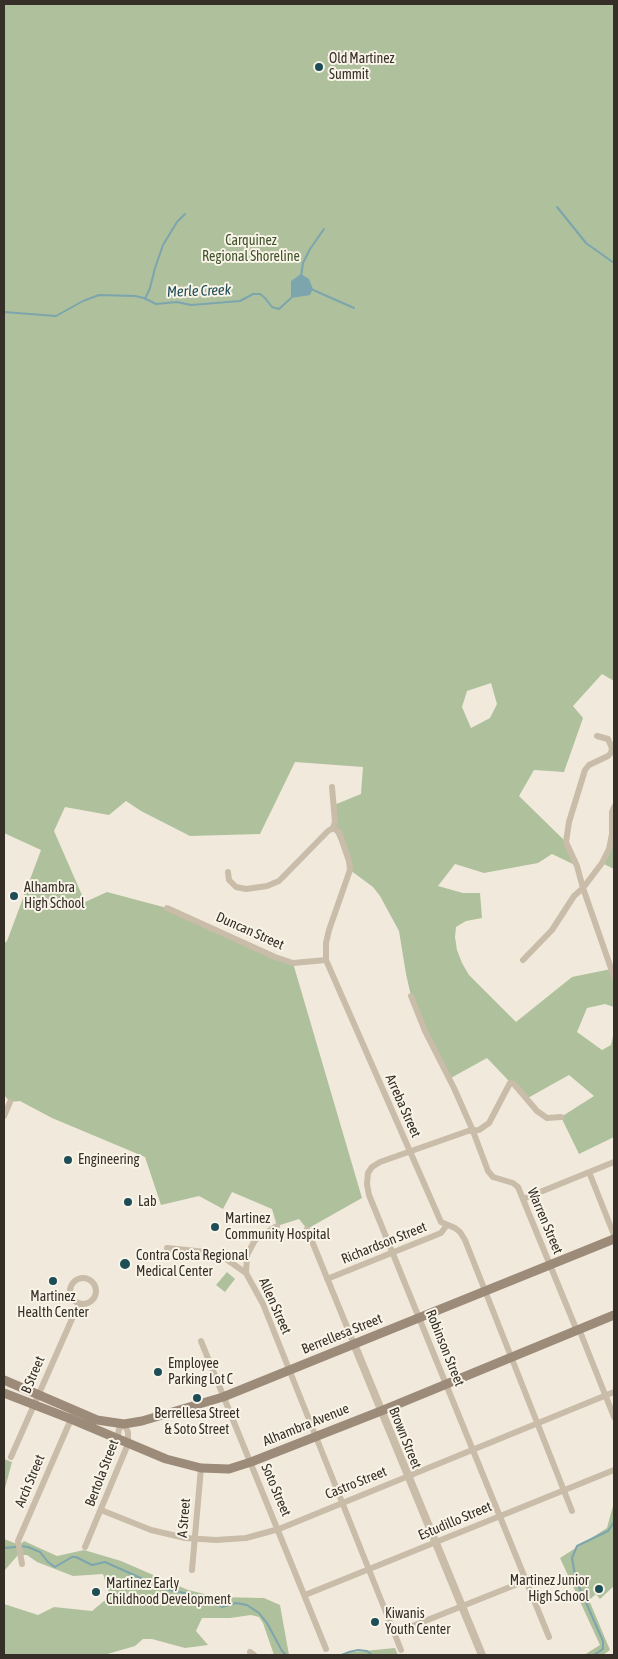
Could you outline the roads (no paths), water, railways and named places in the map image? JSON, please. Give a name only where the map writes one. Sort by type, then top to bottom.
[{"type":"main road","name":"Berrellesa Street","points":[[75,1410],[97,1420],[124,1424],[142,1421],[223,1397],[485,1292],[614,1237]]},
{"type":"main road","name":"Alhambra Avenue","points":[[4,1393],[166,1459],[201,1468],[229,1469],[381,1411],[614,1315]]},
{"type":"main road","points":[[4,1380],[37,1396],[75,1410]]},
{"type":"street","points":[[597,736],[608,739],[612,748],[611,753],[589,765],[585,770],[566,842],[580,876],[614,978]]},
{"type":"street","points":[[228,872],[229,880],[236,887],[246,889],[267,886],[279,881],[333,828],[335,822],[332,787]]},
{"type":"street","points":[[523,960],[552,930],[574,896],[583,888],[602,863],[609,849],[614,807]]},
{"type":"street","name":"Arreba Street","points":[[333,828],[338,832],[343,842],[350,860],[350,870],[329,930],[326,943],[326,960],[441,1222],[455,1228],[465,1240],[572,1511]]},
{"type":"street","points":[[580,876],[591,878]]},
{"type":"street","name":"Duncan Street","points":[[168,908],[275,957],[293,963],[326,960]]},
{"type":"street","name":"Warren Street","points":[[411,996],[425,1031],[473,1131],[488,1171],[493,1177],[513,1182],[518,1188],[581,1334],[614,1417]]},
{"type":"street","points":[[473,1131],[479,1130],[488,1122],[510,1083],[514,1084],[537,1111],[547,1118],[561,1117]]},
{"type":"street","points":[[4,1116],[10,1102]]},
{"type":"street","name":"Robinson Street","points":[[473,1131],[468,1131],[380,1162],[372,1167],[368,1173],[367,1184],[369,1195],[498,1516],[549,1637]]},
{"type":"street","points":[[523,1199],[614,1162]]},
{"type":"street","points":[[590,1172],[614,1237]]},
{"type":"street","name":"Richardson Street","points":[[327,1279],[441,1233],[447,1225]]},
{"type":"street","points":[[246,1273],[247,1255],[254,1242],[257,1238],[278,1226]]},
{"type":"street","name":"Brown Street","points":[[306,1229],[482,1655]]},
{"type":"street","name":"Allen Street","points":[[167,1248],[206,1252],[226,1259],[246,1273],[263,1304],[401,1650]]},
{"type":"street","name":"B Street","points":[[88,1278],[95,1285],[96,1295],[89,1302],[79,1303],[72,1296],[71,1287],[78,1279],[88,1278]]},
{"type":"street","name":"B Street","points":[[11,1457],[79,1303]]},
{"type":"street","name":"Soto Street","points":[[201,1341],[279,1529],[326,1649]]},
{"type":"street","name":"Castro Street","points":[[101,1510],[151,1530],[195,1539],[237,1539],[279,1529],[614,1392]]},
{"type":"street","name":"Arch Street","points":[[22,1564],[18,1541],[75,1410]]},
{"type":"street","name":"Bertola Street","points":[[85,1547],[128,1444],[128,1432],[124,1424],[119,1429],[117,1440]]},
{"type":"street","name":"A Street","points":[[192,1570],[201,1468]]},
{"type":"street","name":"Estudillo Street","points":[[305,1595],[614,1470]]},
{"type":"street","points":[[395,1633],[525,1580]]},
{"type":"water","points":[[301,274],[309,279],[313,289],[310,295],[291,298],[291,281]]},
{"type":"waterway","points":[[557,207],[586,243],[614,263]]},
{"type":"waterway","points":[[145,299],[163,245],[177,222],[185,214]]},
{"type":"waterway","points":[[301,276],[303,263],[324,229]]},
{"type":"waterway","name":"Merle Creek","points":[[311,289],[354,308]]},
{"type":"waterway","name":"Merle Creek","points":[[4,312],[56,316],[83,301],[99,295],[135,296],[156,304],[177,302],[191,305],[240,301],[253,294],[260,294],[272,307],[279,309],[291,298]]},
{"type":"waterway","points":[[594,1655],[603,1649],[603,1641],[576,1580],[572,1558],[577,1546],[608,1531],[614,1522]]},
{"type":"waterway","points":[[21,1546],[40,1552],[55,1567],[72,1557],[92,1565],[105,1562],[165,1589],[208,1598],[222,1607],[236,1603],[247,1605],[259,1613],[267,1623],[286,1655]]},
{"type":"waterway","points":[[4,1548],[16,1547]]},
{"type":"waterway","points":[[342,1655],[358,1650],[367,1651],[372,1655]]},
{"type":"place","name":"Old Martinez Summit","points":[[319,67]]},
{"type":"place","name":"Alhambra High School","points":[[14,896]]},
{"type":"place","name":"Engineering","points":[[68,1160]]},
{"type":"place","name":"Lab","points":[[128,1202]]},
{"type":"place","name":"Martinez Community Hospital","points":[[215,1227]]},
{"type":"place","name":"Contra Costa Regional Medical Center","points":[[125,1264]]},
{"type":"place","name":"Martinez Health Center","points":[[53,1281]]},
{"type":"place","name":"Employee Parking Lot C","points":[[158,1372]]},
{"type":"place","name":"Berrellesa Street & Soto Street","points":[[197,1398]]},
{"type":"place","name":"Martinez Junior High School","points":[[599,1589]]},
{"type":"place","name":"Martinez Early Childhood Development","points":[[96,1592]]},
{"type":"place","name":"Kiwanis Youth Center","points":[[375,1622]]},
{"type":"park label","name":"Carquinez Regional Shoreline","points":[[251,250]]}]
